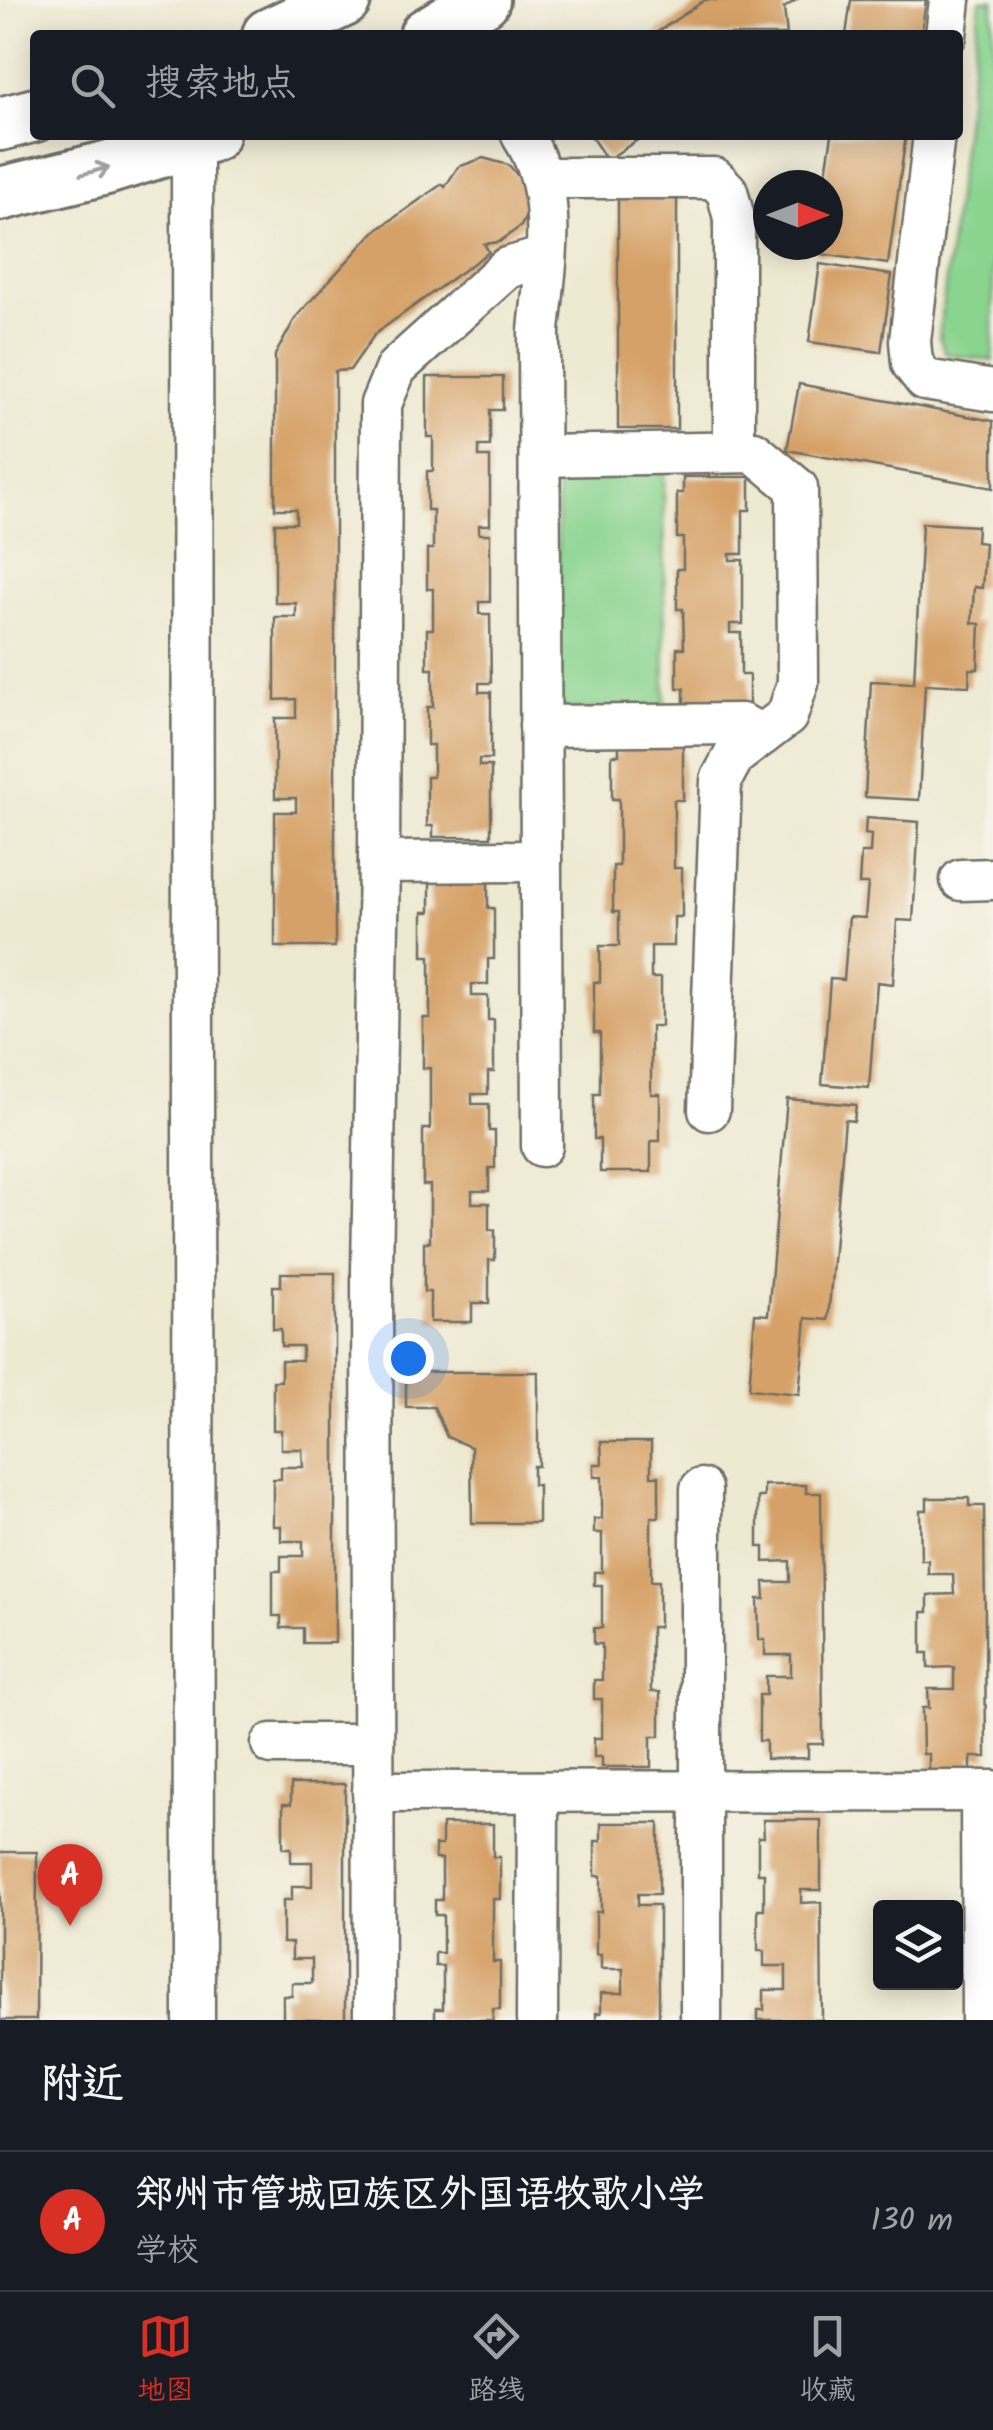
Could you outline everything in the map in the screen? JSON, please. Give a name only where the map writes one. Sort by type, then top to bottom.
[{"type":"main road","points":[[280,30],[344,0]]},
{"type":"main road","points":[[0,124],[30,117]]},
{"type":"main road","points":[[0,194],[198,140]]},
{"type":"street","points":[[947,30],[950,0]]},
{"type":"street","points":[[194,2020],[202,140]]},
{"type":"street","points":[[525,140],[538,160],[543,178],[548,223],[539,331],[542,1146]]},
{"type":"street","points":[[933,140],[910,341],[912,363],[925,380],[993,391]]},
{"type":"street","points":[[543,178],[714,178],[727,191],[734,218],[734,452]]},
{"type":"street","points":[[374,2020],[372,1271],[379,862],[380,404],[396,368],[507,268],[546,257]]},
{"type":"street","points":[[540,456],[754,452],[796,488],[798,683],[787,716],[734,756],[721,780],[709,1110]]},
{"type":"street","points":[[540,726],[742,724],[762,735]]},
{"type":"street","points":[[379,862],[541,861]]},
{"type":"street","points":[[702,1489],[702,2020]]},
{"type":"street","points":[[272,1744],[373,1744]]},
{"type":"street","points":[[373,1792],[987,1791],[982,2020]]},
{"type":"street","points":[[537,2020],[538,1792]]},
{"type":"green space","points":[[980,0],[993,0],[993,361],[946,354],[939,337]]},
{"type":"green space","points":[[664,470],[665,713],[560,708],[557,475]]},
{"type":"building","points":[[705,0],[796,0],[784,8],[786,30],[660,30]]},
{"type":"building","points":[[851,0],[926,0],[922,30],[847,30]]},
{"type":"building","points":[[593,140],[637,140],[607,160]]},
{"type":"building","points":[[831,140],[905,140],[888,264],[843,257],[843,170],[826,170]]},
{"type":"building","points":[[483,158],[509,165],[526,186],[527,214],[521,226],[499,242],[484,244],[489,252],[375,334],[350,370],[335,371],[335,947],[275,947],[275,812],[296,812],[296,798],[275,798],[275,718],[296,718],[296,699],[275,700],[275,617],[296,617],[296,603],[275,603],[275,523],[296,523],[296,509],[275,509],[275,355],[296,317],[373,233],[442,184],[445,187],[458,167]]},
{"type":"building","points":[[618,192],[677,192],[677,429],[618,429]]},
{"type":"building","points":[[820,264],[892,275],[881,352],[809,342]]},
{"type":"building","points":[[427,377],[503,377],[503,410],[490,410],[490,446],[479,446],[479,457],[490,457],[490,525],[479,525],[479,534],[490,534],[490,602],[479,602],[479,614],[490,614],[491,683],[479,683],[479,692],[491,692],[491,759],[479,759],[479,766],[491,766],[491,837],[433,837],[433,826],[427,826],[427,777],[433,777],[433,745],[427,745],[427,707],[433,707],[433,669],[427,669],[427,629],[433,629],[433,589],[427,589],[427,549],[433,549],[433,510],[427,510],[427,471],[433,471],[433,437],[427,437]]},
{"type":"building","points":[[799,384],[993,421],[993,488],[787,450]]},
{"type":"building","points":[[683,477],[750,477],[750,510],[743,510],[743,554],[730,554],[730,560],[743,560],[743,624],[730,624],[730,633],[741,633],[741,675],[749,675],[749,705],[684,705],[684,688],[677,688],[677,648],[684,648],[683,609],[677,609],[677,569],[683,569],[683,538],[677,538],[677,493],[683,493]]},
{"type":"building","points":[[922,523],[977,526],[976,542],[985,543],[982,588],[974,587],[972,623],[980,624],[978,669],[970,669],[969,686],[925,684],[919,800],[865,797],[871,681],[914,683]]},
{"type":"building","points":[[619,734],[683,734],[683,800],[674,800],[674,868],[682,868],[682,917],[674,917],[674,946],[651,946],[651,978],[661,978],[661,1026],[651,1026],[651,1094],[660,1094],[660,1141],[651,1141],[651,1172],[600,1172],[600,1139],[594,1139],[594,1094],[600,1094],[600,1033],[594,1033],[594,982],[600,982],[600,946],[619,946],[619,912],[613,912],[613,866],[619,866],[619,799],[612,799],[612,755],[619,755]]},
{"type":"building","points":[[866,818],[919,822],[913,921],[897,920],[893,984],[877,982],[869,1088],[822,1084],[830,979],[844,980],[849,917],[865,918],[868,884],[859,884],[861,853],[870,853],[871,835],[865,834]]},
{"type":"building","points":[[430,879],[488,879],[488,908],[494,908],[494,959],[488,959],[488,984],[472,984],[472,996],[488,996],[488,1020],[494,1020],[494,1072],[488,1072],[488,1094],[472,1094],[472,1104],[489,1104],[489,1131],[495,1131],[495,1168],[489,1168],[489,1191],[472,1191],[472,1203],[489,1203],[489,1230],[495,1230],[495,1260],[489,1260],[489,1303],[472,1303],[472,1322],[430,1322],[430,1292],[424,1292],[424,1242],[430,1242],[430,1185],[423,1185],[423,1129],[430,1129],[430,1068],[423,1068],[423,1018],[430,1018],[430,956],[423,956],[423,912],[430,912]]},
{"type":"building","points":[[787,1099],[856,1105],[854,1121],[845,1120],[828,1320],[806,1318],[799,1394],[749,1389],[755,1314],[768,1315]]},
{"type":"building","points":[[281,1273],[335,1273],[335,1643],[303,1643],[303,1628],[281,1628],[281,1616],[273,1616],[273,1571],[281,1571],[281,1556],[303,1556],[303,1541],[281,1541],[281,1526],[273,1526],[273,1479],[281,1479],[281,1467],[303,1467],[302,1449],[281,1449],[281,1430],[273,1430],[273,1381],[281,1381],[281,1361],[302,1361],[302,1346],[281,1346],[281,1329],[273,1329],[273,1286],[281,1286]]},
{"type":"building","points":[[406,1372],[538,1372],[538,1466],[533,1466],[533,1485],[538,1485],[538,1523],[472,1523],[471,1447],[447,1437],[434,1407],[406,1407]]},
{"type":"building","points":[[601,1442],[651,1442],[651,1476],[659,1476],[659,1517],[651,1517],[651,1581],[659,1581],[659,1627],[651,1627],[651,1692],[660,1692],[660,1736],[651,1736],[651,1767],[602,1767],[602,1757],[594,1757],[594,1738],[602,1738],[602,1699],[594,1699],[594,1680],[602,1680],[602,1644],[594,1644],[594,1628],[602,1628],[602,1585],[594,1585],[594,1572],[602,1572],[602,1533],[594,1533],[594,1519],[602,1519],[602,1477],[594,1477],[594,1464],[602,1464]]},
{"type":"building","points":[[764,1485],[806,1485],[806,1493],[821,1493],[823,1744],[808,1744],[808,1758],[766,1759],[766,1741],[759,1741],[759,1695],[766,1695],[766,1676],[791,1676],[791,1655],[765,1655],[765,1640],[759,1640],[758,1599],[765,1599],[764,1582],[790,1582],[790,1561],[764,1562],[764,1547],[758,1547],[758,1497],[764,1497]]},
{"type":"building","points":[[927,1498],[969,1498],[969,1506],[984,1506],[986,1757],[971,1757],[971,1771],[929,1772],[929,1754],[923,1754],[922,1708],[929,1708],[928,1689],[954,1689],[954,1667],[928,1668],[928,1653],[922,1653],[922,1612],[928,1612],[928,1595],[954,1594],[953,1574],[928,1574],[928,1560],[921,1560],[920,1510],[927,1510]]},
{"type":"building","points":[[291,1784],[345,1784],[345,2020],[283,2020],[283,1996],[292,1996],[292,1983],[312,1983],[312,1959],[292,1959],[292,1943],[283,1943],[283,1900],[292,1900],[292,1886],[312,1886],[312,1862],[291,1862],[291,1848],[283,1848],[283,1804],[291,1804]]},
{"type":"building","points":[[763,1820],[821,1820],[821,1890],[801,1890],[801,1903],[821,1902],[822,2020],[758,2020],[758,2010],[764,2010],[764,1990],[786,1990],[786,1966],[764,1966],[764,1951],[758,1951],[758,1909],[764,1909],[764,1873],[758,1873],[758,1837],[764,1837]]},
{"type":"building","points":[[601,1823],[659,1823],[659,1894],[638,1894],[638,1905],[659,1905],[659,2020],[596,2020],[596,2013],[601,2013],[601,1993],[623,1993],[623,1969],[601,1969],[601,1955],[596,1955],[601,1876],[595,1876],[595,1841],[601,1841]]},
{"type":"building","points":[[442,1824],[493,1824],[493,1857],[500,1857],[500,1899],[493,1899],[493,1962],[500,1962],[500,2009],[493,2009],[493,2020],[435,2020],[435,2009],[443,2009],[443,1966],[435,1966],[435,1953],[443,1953],[443,1915],[435,1915],[435,1900],[442,1900],[442,1859],[435,1859],[435,1845],[442,1845]]},
{"type":"building","points":[[0,1852],[37,1852],[36,2020],[0,2020]]},
{"type":"place","name":"郑州市管城回族区外国语牧歌小学","points":[[70,1926]]}]
